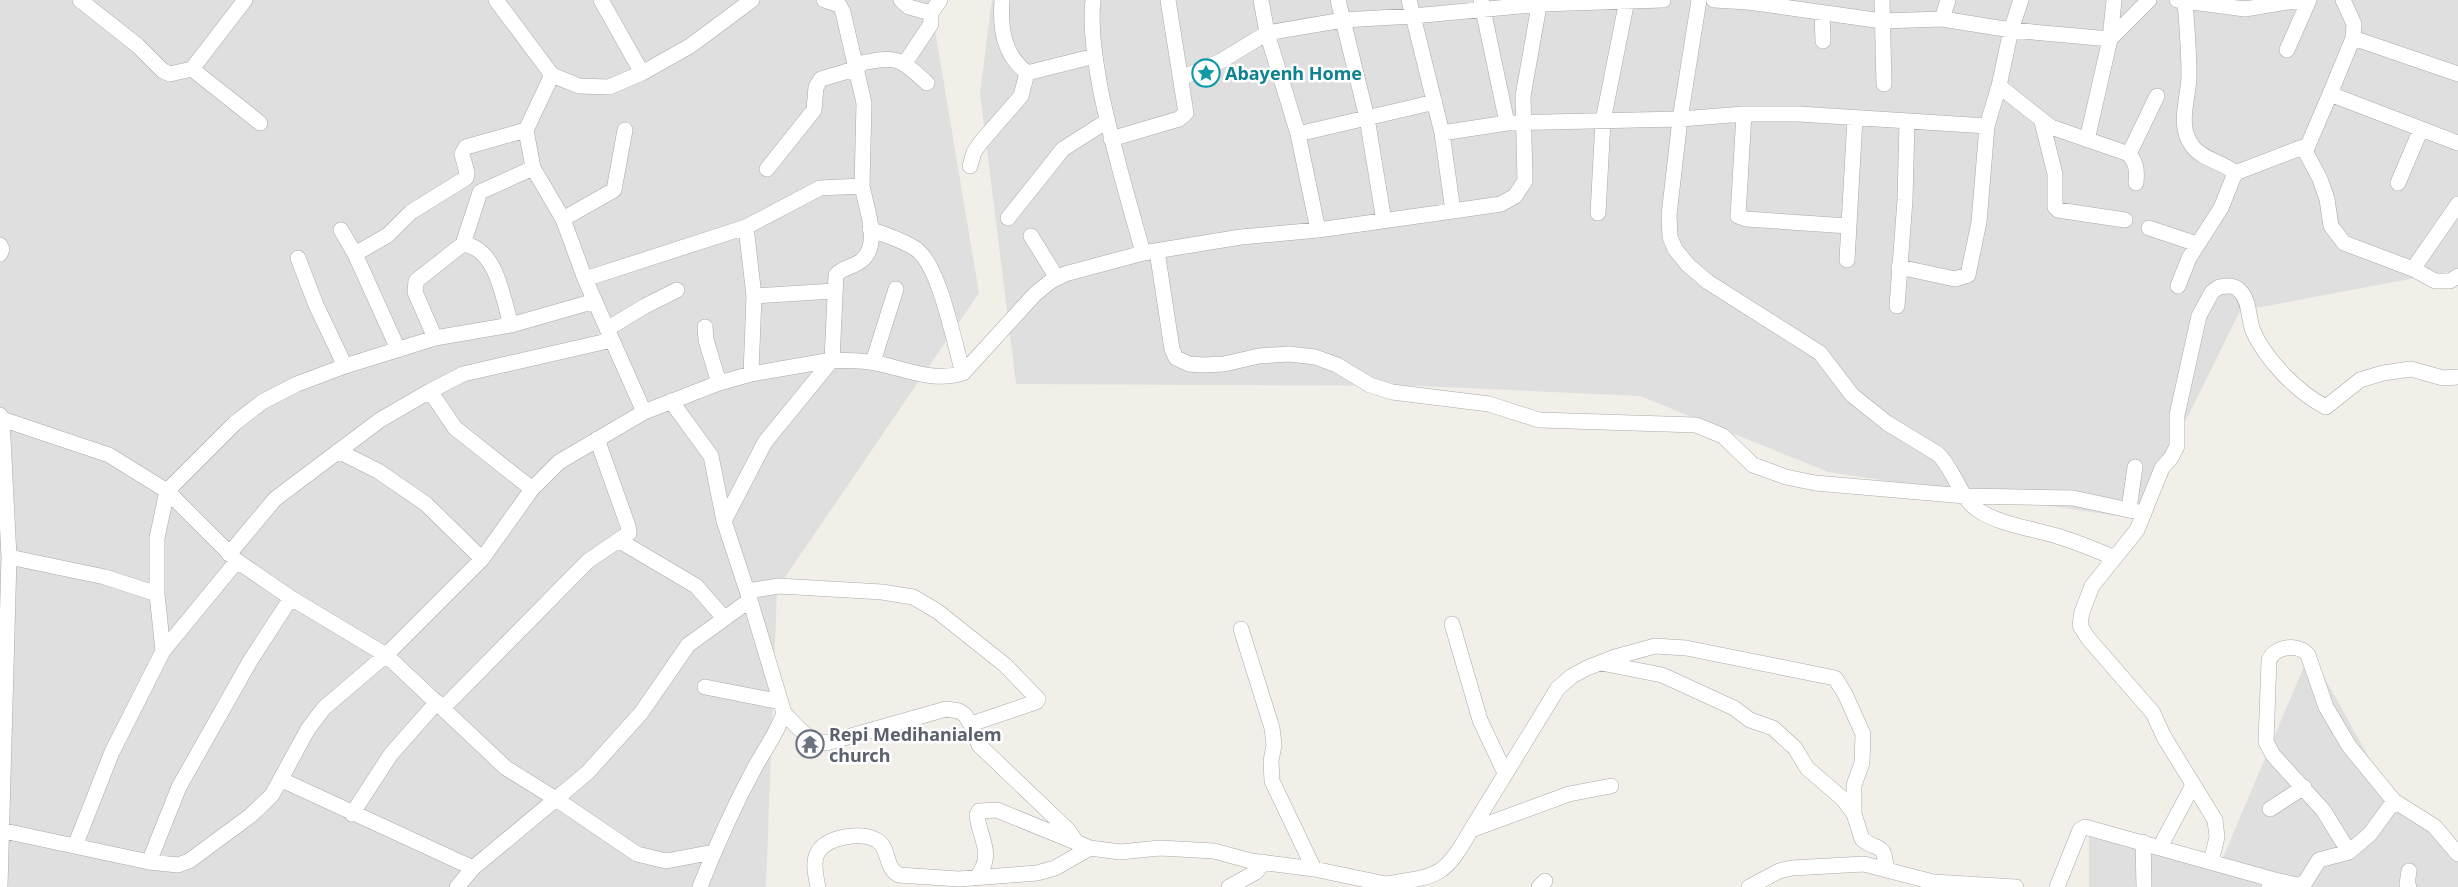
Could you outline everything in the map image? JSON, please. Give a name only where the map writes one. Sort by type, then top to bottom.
[{"type":"street","points":[[80,0],[138,46],[163,71],[170,74],[192,69],[243,1]]},
{"type":"street","points":[[496,0],[552,75],[579,86],[609,87],[642,73],[690,46],[752,0]]},
{"type":"street","points":[[601,0],[642,73]]},
{"type":"street","points":[[724,521],[765,442],[832,360],[834,291],[839,272],[842,268],[858,264],[868,253],[871,242],[862,186],[864,103],[857,66],[840,5],[824,0]]},
{"type":"street","points":[[901,0],[910,7],[931,13]]},
{"type":"street","points":[[905,63],[931,24],[931,13],[940,0]]},
{"type":"street","points":[[1002,0],[1001,18],[1004,39],[1013,59],[1027,73]]},
{"type":"street","points":[[1093,0],[1094,56],[1111,139],[1150,252],[1172,349],[1176,358],[1189,364],[1224,364],[1259,356],[1289,354],[1315,357],[1337,365],[1370,385],[1392,392],[1489,404],[1539,420],[1696,425],[1723,436],[1753,465],[1786,477],[1815,483],[1965,496],[2073,498],[2136,511]]},
{"type":"street","points":[[1111,139],[1184,116],[1185,108],[1168,0]]},
{"type":"street","points":[[1261,0],[1267,33],[1298,134],[1318,230]]},
{"type":"street","points":[[1338,0],[1367,118],[1384,221]]},
{"type":"street","points":[[1409,0],[1442,133],[1453,211]]},
{"type":"street","points":[[1598,213],[1603,121],[1626,0]]},
{"type":"street","points":[[1180,78],[1221,61],[1267,33],[1343,20],[1413,16],[1482,4],[1663,0]]},
{"type":"street","points":[[1699,0],[1680,119],[1669,215],[1670,237],[1676,249],[1688,265],[1708,282],[1820,353],[1852,396],[1887,424],[1944,460],[1965,496],[1977,510],[2060,537],[2115,558]]},
{"type":"street","points":[[1714,0],[1748,1],[1814,8],[1882,21],[1942,19],[2011,30],[2110,39]]},
{"type":"street","points":[[1882,0],[1884,84]]},
{"type":"street","points":[[1942,19],[1948,0]]},
{"type":"street","points":[[1899,267],[1955,279],[1968,275],[1979,222],[1987,126],[1999,86],[2011,30],[2021,0]]},
{"type":"street","points":[[2087,140],[2110,39],[2114,0]]},
{"type":"street","points":[[2110,39],[2149,0]]},
{"type":"street","points":[[2235,173],[2193,148],[2188,138],[2184,104],[2189,78],[2181,1],[2245,4],[2300,0]]},
{"type":"street","points":[[2287,50],[2309,0]]},
{"type":"street","points":[[2306,150],[2353,38],[2354,24],[2343,0]]},
{"type":"street","points":[[0,830],[149,862],[178,865],[189,861],[262,806],[282,780],[308,729],[324,708],[386,655],[482,559],[532,488],[559,462],[644,412],[719,382],[751,374],[832,360],[873,362],[931,377],[947,377],[963,373],[1035,294],[1065,274],[1150,252],[1241,237],[1318,230],[1501,204],[1508,201],[1521,189],[1525,181],[1523,96],[1540,2]]},
{"type":"street","points":[[1482,4],[1507,123]]},
{"type":"street","points":[[1814,8],[1824,41]]},
{"type":"street","points":[[2353,38],[2458,74]]},
{"type":"street","points":[[1027,73],[1094,56]]},
{"type":"street","points":[[767,169],[814,110],[816,87],[821,79],[887,58],[905,63],[927,83]]},
{"type":"street","points":[[192,69],[260,123]]},
{"type":"street","points":[[970,166],[974,152],[981,142],[1021,96],[1027,73]]},
{"type":"street","points":[[552,75],[526,130],[533,168],[563,219],[594,301],[644,412]]},
{"type":"street","points":[[1999,86],[2042,122],[2129,154],[2138,170],[2136,183]]},
{"type":"street","points":[[2330,94],[2458,143]]},
{"type":"street","points":[[2129,154],[2154,95],[2184,104]]},
{"type":"street","points":[[1298,134],[1435,102]]},
{"type":"street","points":[[1744,114],[1738,216],[1746,219],[1848,226]]},
{"type":"street","points":[[1442,133],[1507,123],[1680,119],[1744,114],[1799,114],[1987,126]]},
{"type":"street","points":[[1847,260],[1855,118]]},
{"type":"street","points":[[1008,218],[1063,149],[1107,121]]},
{"type":"street","points":[[1897,306],[1905,200],[1907,121]]},
{"type":"street","points":[[2042,122],[2055,174],[2055,207],[2066,212],[2126,220]]},
{"type":"street","points":[[2398,182],[2421,129]]},
{"type":"street","points":[[355,254],[388,235],[411,212],[466,178],[467,173],[462,154],[466,147],[526,130]]},
{"type":"street","points":[[563,219],[614,190],[625,130]]},
{"type":"street","points":[[2178,286],[2198,244],[2221,208],[2235,173],[2299,147],[2306,150],[2320,179],[2327,200],[2331,226],[2339,238],[2350,245],[2413,269],[2435,281],[2455,281]]},
{"type":"street","points":[[435,338],[415,292],[414,285],[420,277],[464,244],[480,192],[533,168]]},
{"type":"street","points":[[585,279],[746,227],[820,188],[862,186]]},
{"type":"street","points":[[2413,269],[2458,204]]},
{"type":"street","points":[[746,227],[754,296],[751,374]]},
{"type":"street","points":[[870,228],[915,248],[926,259],[937,280],[963,373]]},
{"type":"street","points":[[2149,228],[2198,244]]},
{"type":"street","points":[[341,230],[355,254],[398,349]]},
{"type":"street","points":[[1031,236],[1057,278]]},
{"type":"street","points":[[464,244],[478,248],[492,268],[511,325]]},
{"type":"street","points":[[0,246],[2,250],[0,254]]},
{"type":"street","points":[[298,258],[316,305],[345,366]]},
{"type":"street","points":[[2136,511],[2177,446],[2177,415],[2199,316],[2212,292],[2219,286],[2230,285],[2242,292],[2253,330],[2262,347],[2292,384],[2313,401],[2326,407],[2343,396],[2360,380],[2383,373],[2411,369],[2443,378],[2458,377]]},
{"type":"street","points":[[873,362],[896,289]]},
{"type":"street","points":[[75,846],[112,752],[164,651],[275,499],[380,420],[430,391],[463,374],[610,335],[645,306],[677,290]]},
{"type":"street","points":[[754,296],[834,291]]},
{"type":"street","points":[[164,651],[157,594],[157,538],[167,491],[235,423],[262,402],[297,384],[345,366],[435,338],[511,325],[594,301]]},
{"type":"street","points":[[706,327],[706,340],[719,382]]},
{"type":"street","points":[[430,391],[455,428],[532,488]]},
{"type":"street","points":[[671,401],[711,456],[724,521],[782,707],[780,725],[755,767],[714,852],[700,887]]},
{"type":"street","points":[[0,887],[4,600],[9,557],[1,417],[109,455],[167,491],[233,558],[291,598],[386,655],[506,768],[556,799],[637,854],[666,861],[714,852]]},
{"type":"street","points":[[352,814],[391,754],[588,561],[620,541],[629,533],[597,439]]},
{"type":"street","points":[[338,451],[378,471],[426,504],[482,559]]},
{"type":"street","points":[[2135,467],[2136,511],[2134,536],[2092,586],[2082,612],[2080,625],[2087,637],[2153,713],[2217,826],[2217,838],[2211,862]]},
{"type":"street","points":[[620,541],[696,586],[724,618]]},
{"type":"street","points":[[9,557],[105,577],[157,594]]},
{"type":"street","points":[[457,887],[472,868],[588,772],[641,713],[688,645],[724,618],[748,596],[779,586],[882,592],[913,597],[929,606],[1005,665],[1038,699],[1036,702],[971,724]]},
{"type":"street","points":[[149,862],[179,787],[250,661],[291,598]]},
{"type":"street","points":[[1452,624],[1480,720],[1506,773]]},
{"type":"street","points":[[1241,629],[1272,728],[1274,745],[1271,761],[1272,780],[1314,869]]},
{"type":"street","points":[[976,878],[981,871],[986,850],[978,819],[978,813],[982,810],[997,810],[1083,845],[1120,852],[1160,848],[1214,851],[1264,862],[1314,869],[1386,885],[1436,874],[1446,868],[1455,858],[1558,688],[1572,676],[1615,657],[1656,646],[1686,648],[1833,676],[1846,694],[1863,734],[1862,763],[1854,785],[1854,814],[1862,839],[1881,848],[1886,868]]},
{"type":"street","points":[[2349,852],[2323,810],[2273,754],[2266,742],[2269,660],[2271,654],[2284,648],[2305,652],[2326,707],[2338,728],[2349,746],[2394,801],[2434,826],[2458,854]]},
{"type":"street","points":[[1601,664],[1662,675],[1734,708],[1750,720],[1773,728],[1795,748],[1807,768],[1832,788],[1854,814]]},
{"type":"street","points":[[705,687],[782,707],[809,738],[815,742],[826,743],[946,708],[959,711],[971,724],[979,745],[1083,845]]},
{"type":"street","points":[[282,780],[472,868]]},
{"type":"street","points":[[2160,847],[2193,785]]},
{"type":"street","points":[[1471,830],[1569,794],[1611,786]]},
{"type":"street","points":[[2270,809],[2304,787]]},
{"type":"street","points":[[2057,887],[2080,830],[2085,827],[2211,862],[2270,883],[2304,884],[2319,860],[2349,852],[2370,834],[2394,801]]},
{"type":"street","points":[[818,887],[815,861],[818,852],[832,842],[852,836],[874,838],[880,842],[892,870],[899,874],[959,880],[1049,870],[1083,845]]},
{"type":"street","points":[[2143,842],[2144,887]]},
{"type":"street","points":[[1229,887],[1256,872],[1264,862]]},
{"type":"street","points":[[1749,887],[1779,871],[1792,868],[1864,864],[1886,868],[1933,882],[2016,887]]},
{"type":"street","points":[[2409,871],[2407,884],[2409,887]]},
{"type":"shaded area","points":[[0,0],[930,0],[979,293],[777,589],[766,887],[0,887]]},
{"type":"shaded area","points":[[992,0],[2458,0],[2458,270],[2240,311],[2137,519],[1828,472],[1640,396],[1418,386],[1016,384],[980,93]]},
{"type":"shaded area","points":[[2310,652],[2385,786],[2458,859],[2458,887],[2089,887],[2089,829],[2222,860]]},
{"type":"place","name":"Abayenh Home","points":[[1206,73]]},
{"type":"place","name":"Repi Medihanialem church","points":[[810,744]]}]
